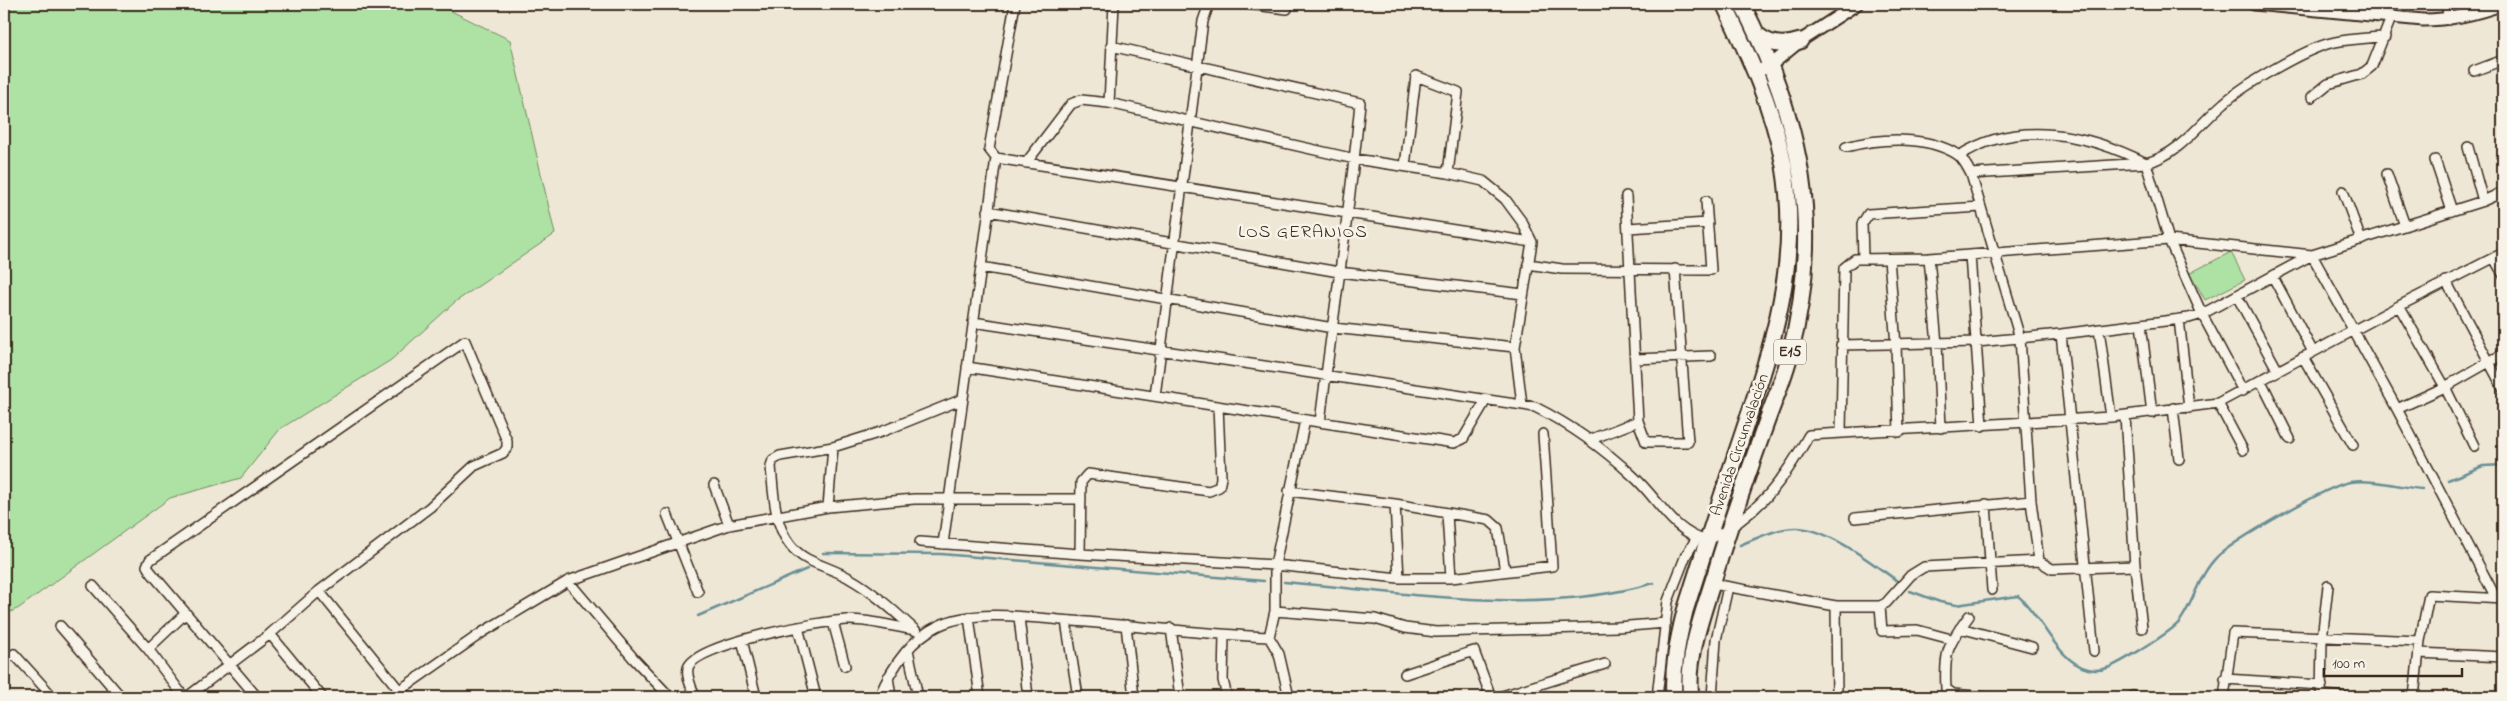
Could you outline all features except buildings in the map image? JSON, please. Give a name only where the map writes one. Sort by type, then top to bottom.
[{"type":"highway","name":"Avenida Circunvalación","points":[[1674,697],[1673,682],[1677,644],[1702,540],[1771,348],[1786,281],[1790,227],[1784,168],[1776,131],[1756,72],[1724,4]]},
{"type":"highway","name":"Avenida Circunvalación","points":[[1691,697],[1690,687],[1697,632],[1728,530],[1789,358],[1804,288],[1806,233],[1801,168],[1784,98],[1759,36],[1742,4]]},
{"type":"highway","points":[[1759,36],[1764,40],[1778,44],[1800,41]]},
{"type":"street","points":[[1015,4],[989,149],[996,158],[1349,215],[1532,242]]},
{"type":"street","points":[[1109,103],[1114,4]]},
{"type":"street","points":[[1154,396],[1203,21],[1209,4]]},
{"type":"street","points":[[1246,4],[1287,9]]},
{"type":"street","points":[[1756,72],[1771,65],[1800,41],[1857,4]]},
{"type":"street","points":[[2254,4],[2361,10],[2391,18],[2448,20],[2476,14],[2503,4]]},
{"type":"street","points":[[2447,4],[2448,20]]},
{"type":"street","points":[[2312,97],[2338,80],[2368,71],[2385,37],[2391,18]]},
{"type":"street","points":[[1972,174],[2146,163],[2161,159],[2182,144],[2210,115],[2242,88],[2327,44],[2385,37]]},
{"type":"street","points":[[1111,46],[1360,103],[1349,215],[1339,272],[1320,422]]},
{"type":"street","points":[[2474,71],[2503,60]]},
{"type":"street","points":[[1405,166],[1416,76],[1458,92],[1448,172]]},
{"type":"street","points":[[1026,163],[1072,104],[1080,100],[1109,103],[1355,159],[1448,172],[1482,181],[1506,199],[1522,222],[1532,242],[1515,347],[1522,405]]},
{"type":"street","points":[[1959,156],[1970,148],[2004,136],[2044,132],[2086,140],[2129,154],[2146,163],[2169,240],[2202,314],[2243,391]]},
{"type":"street","points":[[1846,147],[1871,140],[1903,140],[1939,147],[1959,156],[1972,174],[2020,338],[2031,500],[2039,561]]},
{"type":"street","points":[[2468,147],[2483,201]]},
{"type":"street","points":[[943,544],[996,158]]},
{"type":"street","points":[[2434,160],[2452,211]]},
{"type":"street","points":[[2387,174],[2405,226]]},
{"type":"street","points":[[2343,191],[2361,240]]},
{"type":"street","points":[[1841,345],[1977,342],[2061,334],[2179,319],[2202,314],[2312,255],[2483,201],[2503,192]]},
{"type":"street","points":[[1626,196],[1638,421],[1646,442],[1688,442],[1675,270]]},
{"type":"street","points":[[1528,264],[1562,269],[1711,270],[1706,200]]},
{"type":"street","points":[[1863,258],[1862,224],[1868,214],[1981,207]]},
{"type":"street","points":[[988,211],[1339,272],[1524,294]]},
{"type":"street","points":[[1628,228],[1708,223]]},
{"type":"street","points":[[1841,432],[1841,345],[1844,268],[1855,258],[1929,258],[2169,240],[2312,255]]},
{"type":"street","points":[[1658,697],[1668,601],[1686,555],[1702,540],[1728,530],[1764,502],[1787,473],[1809,435],[1841,432],[1899,432],[2026,421],[2124,416],[2218,403],[2446,281],[2503,253]]},
{"type":"street","points":[[1970,255],[1982,426]]},
{"type":"street","points":[[2312,255],[2398,409],[2499,598]]},
{"type":"street","points":[[1929,258],[1937,344],[1941,428]]},
{"type":"street","points":[[2494,258],[2503,274]]},
{"type":"street","points":[[1889,259],[1896,345],[1899,432]]},
{"type":"street","points":[[981,267],[1333,328],[1515,347]]},
{"type":"street","points":[[2273,277],[2313,352]]},
{"type":"street","points":[[2446,281],[2503,388]]},
{"type":"street","points":[[2237,296],[2278,371]]},
{"type":"street","points":[[2399,306],[2445,387],[2474,446]]},
{"type":"street","points":[[2179,319],[2189,408]]},
{"type":"street","points":[[973,322],[1535,407],[1567,423],[1589,440],[1634,476],[1685,532],[1702,540]]},
{"type":"street","points":[[2141,324],[2152,413]]},
{"type":"street","points":[[2099,329],[2111,417]]},
{"type":"street","points":[[2061,334],[2087,569],[2094,652]]},
{"type":"street","points":[[93,586],[148,649],[186,697],[230,665],[270,634],[319,591],[430,507],[474,466],[503,453],[507,448],[507,441],[465,341],[150,560],[147,566],[150,571],[186,613],[230,665],[257,697]]},
{"type":"street","points":[[2398,409],[2445,387],[2503,354]]},
{"type":"street","points":[[1635,360],[1711,356]]},
{"type":"street","points":[[2303,357],[2353,445]]},
{"type":"street","points":[[967,367],[1454,443],[1463,439],[1486,400]]},
{"type":"street","points":[[2261,381],[2290,439]]},
{"type":"street","points":[[920,633],[870,592],[848,577],[797,552],[789,545],[776,515],[771,466],[773,460],[780,456],[833,447],[881,432],[963,399]]},
{"type":"street","points":[[2218,403],[2243,450]]},
{"type":"street","points":[[1080,554],[1081,482],[1086,475],[1091,473],[1209,491],[1217,489],[1221,482],[1218,406]]},
{"type":"street","points":[[2173,408],[2179,459]]},
{"type":"street","points":[[2124,416],[2134,566],[2142,628]]},
{"type":"street","points":[[1289,697],[1279,654],[1269,637],[1275,611],[1276,564],[1289,491],[1305,420]]},
{"type":"street","points":[[1589,440],[1638,421]]},
{"type":"street","points":[[920,542],[1080,554],[1276,564],[1399,578],[1451,578],[1552,566],[1544,434]]},
{"type":"street","points":[[828,507],[833,447]]},
{"type":"street","points":[[714,485],[729,525]]},
{"type":"street","points":[[1289,491],[1395,504],[1490,520],[1498,528],[1505,571]]},
{"type":"street","points":[[391,697],[483,632],[568,581],[729,525],[828,507],[914,499],[1081,499]]},
{"type":"street","points":[[1855,518],[2031,500]]},
{"type":"street","points":[[1395,504],[1399,578]]},
{"type":"street","points":[[1986,504],[1992,590]]},
{"type":"street","points":[[667,514],[680,542],[698,592]]},
{"type":"street","points":[[1447,514],[1451,578]]},
{"type":"street","points":[[1713,584],[1836,606],[1880,606],[1886,603],[1911,575],[1924,567],[2039,561],[2052,569],[2134,566]]},
{"type":"street","points":[[568,581],[634,659],[670,697]]},
{"type":"street","points":[[2328,586],[2322,639],[2321,696],[2345,697]]},
{"type":"street","points":[[1712,697],[1716,640],[1728,587]]},
{"type":"street","points":[[319,591],[400,691]]},
{"type":"street","points":[[2414,697],[2420,641],[2428,595],[2499,598]]},
{"type":"street","points":[[1836,606],[1837,697]]},
{"type":"street","points":[[1880,606],[1882,631],[1917,630],[1951,639]]},
{"type":"street","points":[[1275,611],[1376,619],[1405,628],[1436,632],[1618,627],[1666,623]]},
{"type":"street","points":[[148,649],[186,613]]},
{"type":"street","points":[[1969,616],[1951,639],[1944,660],[1946,689],[1953,694],[1985,697]]},
{"type":"street","points":[[969,617],[980,697]]},
{"type":"street","points":[[879,697],[896,662],[908,650],[920,633],[939,625],[969,617],[1019,617],[1171,628],[1224,635],[1269,637]]},
{"type":"street","points":[[1019,617],[1028,697]]},
{"type":"street","points":[[695,697],[687,675],[692,660],[699,655],[742,640],[798,627],[848,620],[920,633]]},
{"type":"street","points":[[1066,621],[1078,697]]},
{"type":"street","points":[[832,622],[845,666]]},
{"type":"street","points":[[1126,625],[1134,697]]},
{"type":"street","points":[[60,626],[121,697]]},
{"type":"street","points":[[798,627],[816,697]]},
{"type":"street","points":[[1171,628],[1180,697]]},
{"type":"street","points":[[1960,628],[2032,646]]},
{"type":"street","points":[[270,634],[322,697]]},
{"type":"street","points":[[2224,697],[2225,679],[2233,634],[2322,639],[2420,641]]},
{"type":"street","points":[[1224,635],[1223,680],[1226,697]]},
{"type":"street","points":[[742,640],[756,697]]},
{"type":"street","points":[[908,650],[918,697]]},
{"type":"street","points":[[1405,674],[1474,651],[1491,697]]},
{"type":"street","points":[[2419,653],[2503,657]]},
{"type":"street","points":[[4,660],[14,654],[53,697]]},
{"type":"street","points":[[1499,697],[1605,664]]},
{"type":"street","points":[[888,677],[891,697]]},
{"type":"street","points":[[2225,679],[2322,685]]},
{"type":"green space","points":[[4,4],[437,4],[510,40],[555,234],[455,302],[391,360],[280,429],[241,478],[170,498],[19,608],[4,615]]},
{"type":"green space","points":[[2231,252],[2245,280],[2205,300],[2190,273]]},
{"type":"waterway","points":[[2448,480],[2483,466],[2503,465]]},
{"type":"waterway","points":[[1910,591],[1940,602],[1956,605],[2018,596],[2067,657],[2077,665],[2088,669],[2102,669],[2110,667],[2136,653],[2175,626],[2185,613],[2211,563],[2228,548],[2282,514],[2339,485],[2350,482],[2377,482],[2422,489]]},
{"type":"waterway","points":[[1740,545],[1783,529],[1798,528],[1810,530],[1823,534],[1850,548],[1896,580]]},
{"type":"waterway","points":[[823,553],[941,554],[1264,581]]},
{"type":"waterway","points":[[698,616],[807,569]]},
{"type":"waterway","points":[[1284,582],[1423,596],[1517,600],[1563,599],[1609,593],[1654,583]]},
{"type":"district","name":"LOS GERANIOS","points":[[1303,233]]}]
